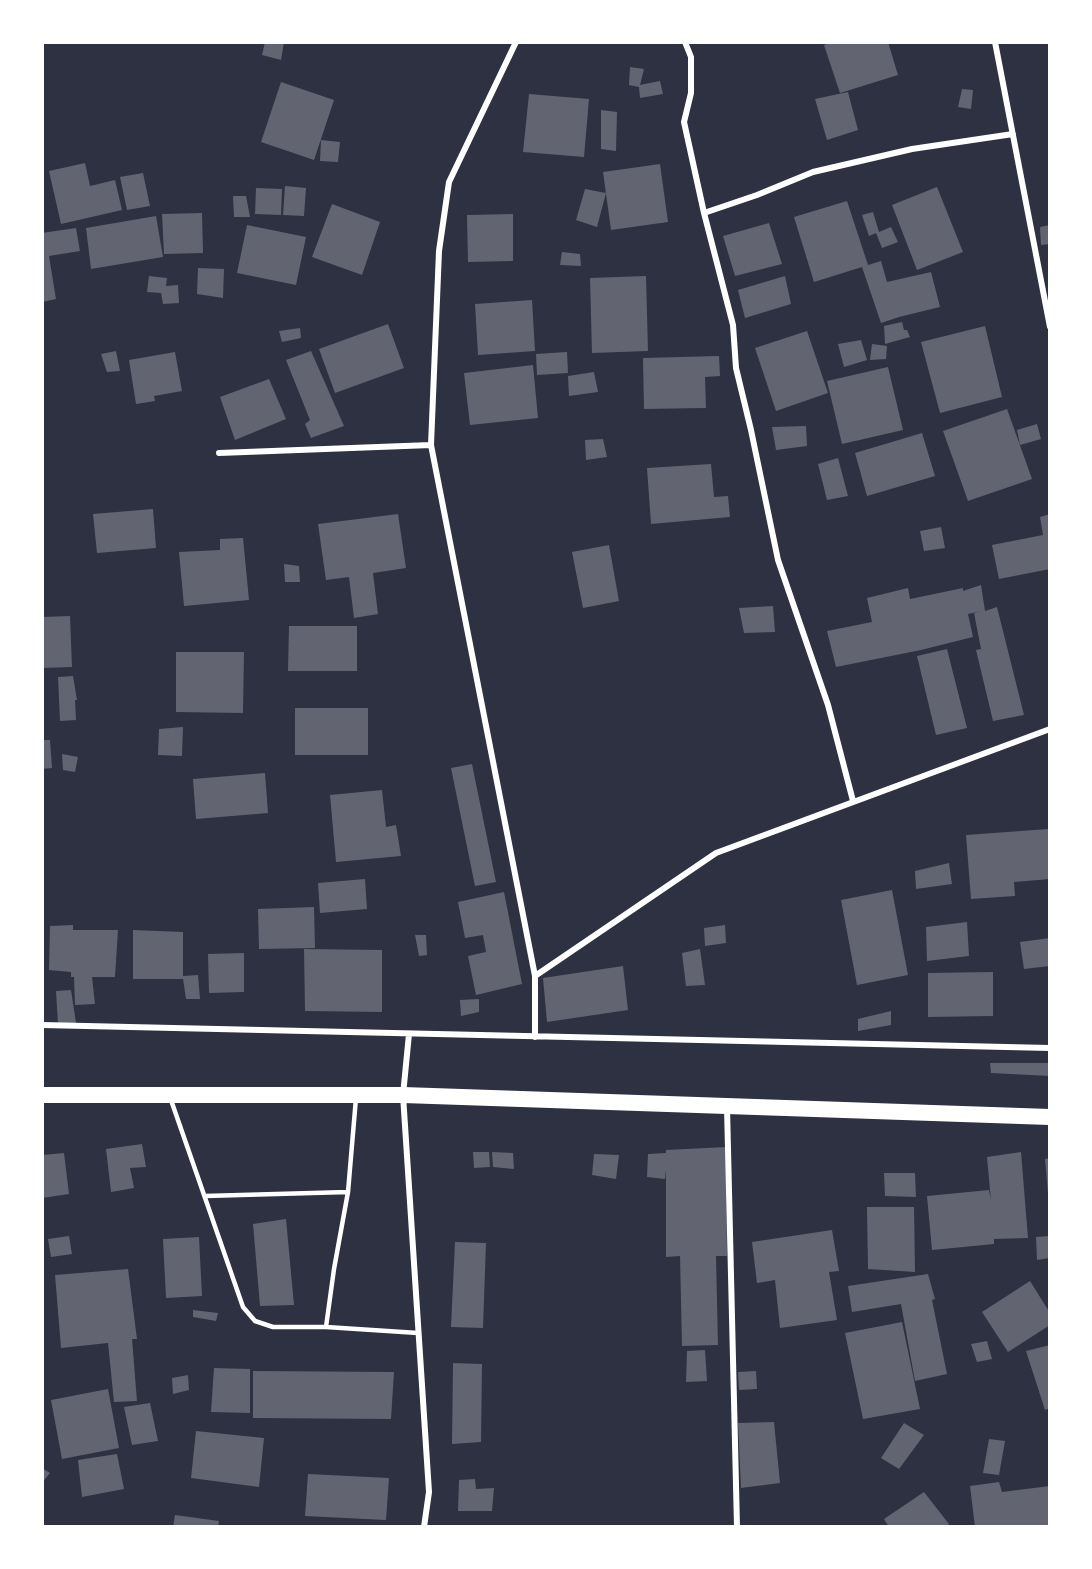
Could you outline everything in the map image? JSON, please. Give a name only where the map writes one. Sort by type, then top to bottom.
[{"type":"highway","points":[[42,1095],[403,1095],[1050,1117]]},
{"type":"street","points":[[516,42],[449,182],[439,251],[430,445],[535,976],[535,1037]]},
{"type":"street","points":[[685,42],[690,57],[692,93],[684,122],[704,213],[733,325],[736,368],[778,560],[828,705],[854,801]]},
{"type":"street","points":[[995,42],[1050,327]]},
{"type":"street","points":[[704,213],[757,195],[813,172],[912,148],[1013,134]]},
{"type":"street","points":[[219,453],[430,445]]},
{"type":"street","points":[[535,976],[716,852],[1050,729]]},
{"type":"street","points":[[42,1025],[1050,1048]]},
{"type":"street","points":[[409,1034],[403,1095],[429,1492],[424,1527]]},
{"type":"street","points":[[727,1106],[737,1527]]},
{"type":"lane","points":[[170,1095],[243,1307],[255,1321],[273,1327],[326,1327],[418,1333]]},
{"type":"lane","points":[[326,1327],[348,1192],[356,1095]]},
{"type":"lane","points":[[205,1196],[348,1192]]},
{"type":"building","points":[[265,42],[284,42],[281,60],[262,55]]},
{"type":"building","points":[[833,42],[888,42],[898,75],[840,93],[824,45]]},
{"type":"building","points":[[630,67],[644,69],[640,85],[660,81],[663,94],[640,98],[639,87],[629,85]]},
{"type":"building","points":[[281,82],[334,100],[314,160],[261,142]]},
{"type":"building","points":[[962,89],[973,90],[971,109],[958,107]]},
{"type":"building","points":[[848,92],[858,130],[827,140],[815,99]]},
{"type":"building","points":[[529,94],[589,99],[584,157],[523,152]]},
{"type":"building","points":[[601,110],[617,112],[616,151],[601,149]]},
{"type":"building","points":[[321,140],[340,142],[338,162],[320,161]]},
{"type":"building","points":[[85,163],[90,186],[115,180],[122,210],[61,224],[49,171]]},
{"type":"building","points":[[660,164],[668,222],[611,230],[603,172]]},
{"type":"building","points":[[143,173],[150,206],[127,210],[120,177]]},
{"type":"building","points":[[285,186],[306,188],[304,216],[283,215]]},
{"type":"building","points":[[937,187],[963,252],[917,270],[892,205]]},
{"type":"building","points":[[256,188],[282,189],[281,215],[255,214]]},
{"type":"building","points":[[585,189],[606,193],[597,227],[576,220]]},
{"type":"building","points":[[233,196],[246,196],[250,217],[234,217]]},
{"type":"building","points":[[847,201],[868,265],[881,261],[887,282],[931,272],[940,307],[881,323],[862,267],[814,282],[794,217]]},
{"type":"building","points":[[332,204],[380,222],[362,275],[312,257]]},
{"type":"building","points":[[873,212],[879,232],[891,227],[898,242],[882,248],[876,233],[869,236],[862,215]]},
{"type":"building","points":[[202,213],[203,253],[164,254],[162,214]]},
{"type":"building","points":[[513,214],[513,261],[468,262],[467,215]]},
{"type":"building","points":[[156,216],[163,257],[91,269],[86,228]]},
{"type":"building","points":[[769,223],[782,264],[735,276],[723,236]]},
{"type":"building","points":[[247,225],[306,237],[296,285],[237,273]]},
{"type":"building","points":[[1050,225],[1050,244],[1041,245],[1040,227]]},
{"type":"building","points":[[76,228],[80,251],[49,256],[56,299],[42,302],[42,233]]},
{"type":"building","points":[[562,252],[580,254],[581,266],[560,265]]},
{"type":"building","points":[[198,268],[224,269],[223,298],[197,294]]},
{"type":"building","points":[[149,276],[167,278],[166,286],[178,285],[179,303],[163,304],[161,293],[147,292]]},
{"type":"building","points":[[646,276],[648,351],[592,353],[590,278]]},
{"type":"building","points":[[785,276],[791,304],[745,318],[738,290]]},
{"type":"building","points":[[532,300],[535,351],[478,355],[475,304]]},
{"type":"building","points":[[902,322],[904,330],[907,330],[910,337],[885,344],[884,326]]},
{"type":"building","points":[[388,324],[404,368],[335,393],[319,349]]},
{"type":"building","points":[[985,326],[1002,397],[940,413],[921,342]]},
{"type":"building","points":[[300,328],[301,338],[282,342],[279,331]]},
{"type":"building","points":[[807,331],[828,393],[776,411],[755,348]]},
{"type":"building","points":[[861,340],[867,360],[844,367],[838,344]]},
{"type":"building","points":[[872,344],[887,346],[886,359],[870,360]]},
{"type":"building","points":[[116,351],[120,371],[107,372],[101,354]]},
{"type":"building","points":[[311,351],[344,426],[311,438],[305,424],[310,420],[286,360]]},
{"type":"building","points":[[175,352],[182,391],[154,396],[155,401],[136,404],[129,360]]},
{"type":"building","points":[[567,352],[568,373],[537,375],[536,354]]},
{"type":"building","points":[[719,356],[720,376],[705,377],[706,408],[644,409],[643,358]]},
{"type":"building","points":[[533,365],[538,418],[470,425],[464,373]]},
{"type":"building","points":[[888,367],[903,430],[842,444],[827,381]]},
{"type":"building","points":[[594,372],[598,392],[569,396],[568,376]]},
{"type":"building","points":[[269,379],[286,419],[235,440],[220,397]]},
{"type":"building","points":[[1007,409],[1032,479],[968,501],[943,431]]},
{"type":"building","points":[[1037,424],[1041,439],[1020,445],[1017,430]]},
{"type":"building","points":[[806,426],[807,446],[776,450],[772,427]]},
{"type":"building","points":[[922,433],[935,476],[867,496],[855,453]]},
{"type":"building","points":[[603,439],[607,457],[586,460],[585,440]]},
{"type":"building","points":[[838,458],[848,496],[827,500],[818,464]]},
{"type":"building","points":[[711,464],[714,497],[728,496],[730,517],[651,524],[647,468]]},
{"type":"building","points":[[153,509],[156,548],[97,553],[93,514]]},
{"type":"building","points":[[398,514],[406,568],[373,573],[378,614],[354,618],[349,577],[326,580],[318,524]]},
{"type":"building","points":[[1050,514],[1050,569],[999,579],[992,545],[1043,535],[1040,517]]},
{"type":"building","points":[[941,527],[945,548],[924,551],[920,531]]},
{"type":"building","points":[[243,538],[249,600],[184,606],[179,552],[220,550],[220,539]]},
{"type":"building","points":[[609,545],[619,601],[583,608],[572,552]]},
{"type":"building","points":[[284,564],[299,566],[300,582],[285,582]]},
{"type":"building","points":[[981,585],[985,611],[997,607],[1024,715],[993,721],[976,650],[981,649],[974,613],[982,611],[968,614],[973,637],[836,667],[827,631],[872,622],[867,598],[908,588],[910,599],[963,588],[963,591]]},
{"type":"building","points":[[773,606],[775,632],[744,633],[739,608]]},
{"type":"building","points":[[70,616],[72,667],[42,668],[42,617]]},
{"type":"building","points":[[289,626],[357,626],[357,671],[288,671]]},
{"type":"building","points":[[947,649],[967,728],[936,735],[917,656]]},
{"type":"building","points":[[176,652],[244,652],[243,713],[176,712]]},
{"type":"building","points":[[73,676],[77,700],[75,700],[76,720],[60,721],[58,677]]},
{"type":"building","points":[[295,708],[368,708],[368,755],[295,755]]},
{"type":"building","points":[[183,727],[182,756],[158,755],[159,729]]},
{"type":"building","points":[[42,740],[50,740],[52,768],[42,769]]},
{"type":"building","points":[[62,754],[78,757],[75,772],[63,770]]},
{"type":"building","points":[[472,764],[496,882],[475,886],[451,768]]},
{"type":"building","points":[[265,773],[268,813],[196,819],[193,779]]},
{"type":"building","points":[[382,790],[386,827],[396,825],[401,856],[336,862],[330,795]]},
{"type":"building","points":[[1048,829],[1050,879],[1014,882],[1015,896],[971,899],[966,835]]},
{"type":"building","points":[[949,863],[952,884],[916,889],[915,871]]},
{"type":"building","points":[[365,879],[367,909],[320,913],[318,883]]},
{"type":"building","points":[[892,890],[908,975],[857,985],[841,900]]},
{"type":"building","points":[[504,892],[522,984],[476,995],[468,956],[486,952],[483,935],[465,938],[458,902]]},
{"type":"building","points":[[314,907],[315,948],[259,949],[258,909]]},
{"type":"building","points":[[967,922],[969,956],[927,961],[926,927]]},
{"type":"building","points":[[73,925],[73,930],[118,930],[115,977],[92,977],[95,1004],[75,1005],[74,977],[71,977],[71,972],[49,970],[50,926]]},
{"type":"building","points":[[725,925],[726,943],[705,946],[704,928]]},
{"type":"building","points":[[133,930],[183,932],[183,976],[198,975],[200,999],[186,999],[183,979],[133,979]]},
{"type":"building","points":[[415,935],[426,935],[427,955],[419,956]]},
{"type":"building","points":[[1050,938],[1050,966],[1024,969],[1020,942]]},
{"type":"building","points":[[304,949],[382,950],[382,1012],[305,1011]]},
{"type":"building","points":[[700,949],[705,985],[686,986],[682,953]]},
{"type":"building","points":[[244,953],[244,992],[209,993],[208,954]]},
{"type":"building","points":[[623,966],[628,1010],[547,1022],[543,978]]},
{"type":"building","points":[[993,972],[993,1016],[928,1017],[928,973]]},
{"type":"building","points":[[71,990],[76,1023],[58,1024],[56,991]]},
{"type":"building","points":[[479,999],[479,1012],[461,1016],[460,1000]]},
{"type":"building","points":[[891,1011],[891,1025],[858,1031],[858,1019]]},
{"type":"building","points":[[990,1063],[1050,1063],[1050,1076],[991,1073]]},
{"type":"building","points":[[142,1144],[146,1167],[130,1168],[134,1188],[111,1192],[106,1149]]},
{"type":"building","points":[[726,1147],[727,1256],[716,1256],[718,1345],[682,1346],[680,1256],[666,1257],[666,1170],[665,1179],[647,1177],[648,1154],[666,1153],[666,1150]]},
{"type":"building","points":[[473,1152],[489,1152],[490,1167],[474,1168]]},
{"type":"building","points":[[492,1152],[513,1153],[514,1169],[493,1167]]},
{"type":"building","points":[[1021,1152],[1028,1238],[994,1239],[994,1244],[932,1250],[927,1196],[989,1190],[991,1201],[987,1157]]},
{"type":"building","points":[[64,1153],[69,1194],[42,1198],[42,1155]]},
{"type":"building","points":[[594,1154],[619,1155],[616,1179],[592,1175]]},
{"type":"building","points":[[1050,1158],[1050,1194],[1048,1194],[1045,1159]]},
{"type":"building","points":[[884,1173],[915,1173],[916,1197],[885,1196]]},
{"type":"building","points":[[867,1207],[914,1207],[915,1272],[868,1269]]},
{"type":"building","points":[[286,1219],[294,1305],[260,1306],[253,1224]]},
{"type":"building","points":[[832,1230],[839,1271],[829,1272],[837,1320],[780,1328],[775,1280],[757,1283],[752,1242]]},
{"type":"building","points":[[69,1236],[72,1254],[51,1257],[48,1239]]},
{"type":"building","points":[[1050,1236],[1050,1258],[1037,1260],[1036,1237]]},
{"type":"building","points":[[199,1237],[202,1296],[166,1298],[163,1239]]},
{"type":"building","points":[[455,1242],[486,1243],[483,1328],[451,1327]]},
{"type":"building","points":[[128,1269],[137,1339],[132,1339],[137,1401],[114,1402],[108,1343],[61,1348],[55,1275]]},
{"type":"building","points":[[928,1274],[935,1299],[932,1300],[947,1374],[915,1381],[901,1304],[852,1312],[848,1286]]},
{"type":"building","points":[[1030,1281],[1050,1313],[1050,1325],[1008,1352],[982,1312]]},
{"type":"building","points":[[193,1310],[218,1313],[216,1321],[193,1317]]},
{"type":"building","points":[[902,1322],[920,1409],[863,1419],[845,1333]]},
{"type":"building","points":[[987,1341],[992,1359],[977,1362],[971,1344]]},
{"type":"building","points":[[1050,1345],[1050,1408],[1045,1410],[1026,1351]]},
{"type":"building","points":[[705,1350],[707,1381],[686,1382],[687,1351]]},
{"type":"building","points":[[453,1363],[482,1364],[481,1442],[452,1444]]},
{"type":"building","points":[[214,1368],[250,1369],[250,1413],[211,1412]]},
{"type":"building","points":[[253,1371],[394,1372],[391,1419],[253,1418]]},
{"type":"building","points":[[756,1371],[757,1389],[739,1390],[738,1372]]},
{"type":"building","points":[[188,1375],[189,1390],[173,1394],[172,1378]]},
{"type":"building","points":[[108,1389],[119,1448],[62,1459],[51,1400]]},
{"type":"building","points":[[150,1403],[158,1441],[132,1445],[124,1407]]},
{"type":"building","points":[[774,1422],[780,1483],[741,1488],[738,1423]]},
{"type":"building","points":[[904,1423],[924,1435],[899,1469],[881,1458]]},
{"type":"building","points":[[196,1431],[264,1438],[259,1487],[191,1478]]},
{"type":"building","points":[[989,1439],[1005,1441],[999,1475],[983,1473]]},
{"type":"building","points":[[117,1454],[124,1489],[82,1497],[78,1460]]},
{"type":"building","points":[[42,1468],[50,1473],[42,1483]]},
{"type":"building","points":[[308,1474],[389,1478],[386,1520],[305,1516]]},
{"type":"building","points":[[475,1479],[476,1489],[494,1488],[492,1511],[458,1511],[459,1480]]},
{"type":"building","points":[[999,1482],[1002,1492],[1050,1486],[1050,1525],[975,1527],[970,1486]]},
{"type":"building","points":[[924,1492],[949,1524],[945,1527],[889,1527],[884,1519]]},
{"type":"building","points":[[175,1515],[219,1521],[218,1527],[173,1527]]}]
